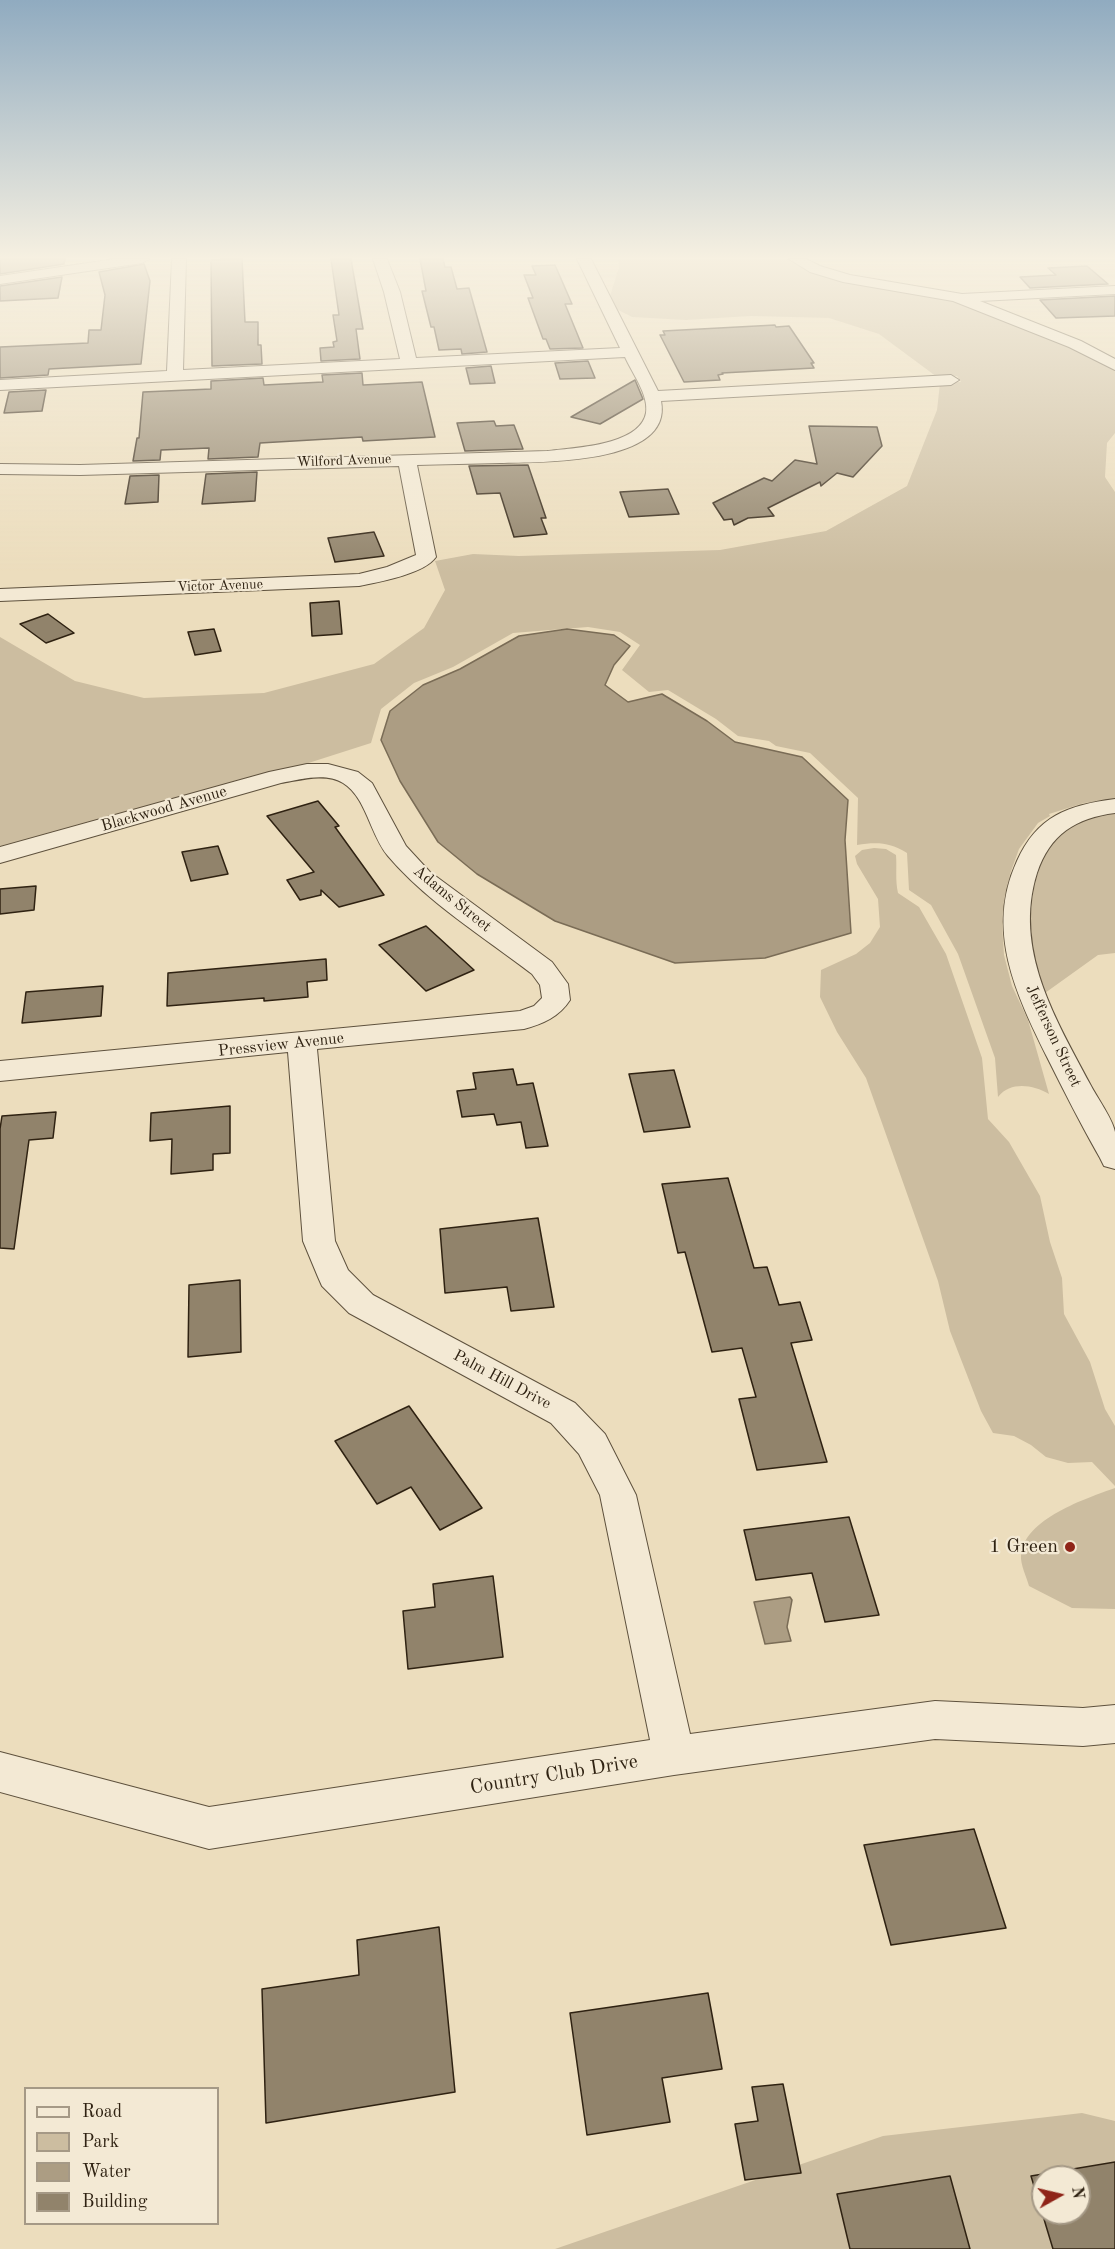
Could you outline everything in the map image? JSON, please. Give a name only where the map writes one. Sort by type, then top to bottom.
[{"type":"street","points":[[175,364],[175,376]]},
{"type":"street","points":[[0,385],[409,364]]},
{"type":"street","points":[[636,364],[652,396],[951,380]]},
{"type":"street","name":"Wilford Avenue","points":[[0,469],[80,470],[588,453],[622,444],[647,429],[655,412],[652,396]]},
{"type":"street","name":"Victor Avenue","points":[[5,595],[359,580],[399,571],[426,557],[407,459]]},
{"type":"street","name":"Blackwood Avenue","points":[[0,855],[277,777],[307,771],[328,771]]},
{"type":"street","name":"Adams Street","points":[[328,771],[350,777],[364,788],[395,849],[401,856],[421,878],[542,968],[554,984],[556,1000]]},
{"type":"street","name":"Jefferson Street","points":[[1115,806],[1089,809],[1051,826],[1032,850],[1023,875],[1016,926],[1019,955],[1030,993],[1066,1068],[1115,1158]]},
{"type":"street","name":"Pressview Avenue","points":[[0,1071],[524,1020],[544,1012],[556,1000]]},
{"type":"street","name":"Palm Hill Drive","points":[[302,1043],[319,1241],[334,1276],[361,1304],[563,1413],[592,1444],[618,1495],[674,1756]]},
{"type":"street","name":"Country Club Drive","points":[[0,1772],[209,1828],[674,1756],[935,1720],[1083,1726],[1115,1724]]},
{"type":"green space","points":[[919,364],[1104,364],[1115,370],[1115,433],[1107,443],[1105,477],[1115,492],[1115,799],[1084,803],[1049,814],[1050,816],[1038,823],[1019,849],[1010,874],[1002,925],[1004,955],[1012,986],[1028,1020],[1049,1094],[1036,1088],[1022,1086],[1009,1089],[998,1097],[995,1058],[958,954],[931,905],[909,890],[907,853],[883,844],[857,845],[858,798],[810,753],[776,746],[769,741],[738,736],[716,719],[668,690],[649,692],[622,670],[640,645],[620,632],[588,627],[513,633],[453,667],[414,683],[381,709],[371,743],[296,767],[272,771],[0,848],[0,637],[75,681],[144,698],[264,693],[374,664],[424,628],[445,590],[435,561],[473,554],[519,556],[720,550],[826,531],[907,486],[937,410],[940,383],[961,382],[957,376],[937,377]]},
{"type":"green space","points":[[1115,813],[1115,953],[1098,955],[1045,993],[1036,963],[1031,921],[1038,871],[1044,856],[1063,830],[1081,820]]},
{"type":"green space","points":[[886,849],[896,855],[898,893],[919,907],[946,954],[982,1058],[988,1119],[1009,1142],[1040,1196],[1050,1242],[1062,1278],[1064,1314],[1090,1362],[1105,1409],[1115,1426],[1115,1486],[1092,1462],[1068,1463],[1046,1457],[1031,1445],[1014,1436],[993,1433],[981,1411],[950,1331],[938,1281],[866,1078],[837,1032],[820,997],[821,970],[856,954],[870,943],[880,927],[878,899],[857,864],[855,856],[862,850]]},
{"type":"green space","name":"1 Green","points":[[1115,1488],[1115,1609],[1072,1608],[1029,1586],[1021,1555],[1025,1542],[1033,1531],[1074,1504]]},
{"type":"green space","points":[[1082,2113],[1115,2121],[1115,2249],[555,2249],[883,2136]]},
{"type":"water","points":[[567,629],[614,635],[630,646],[614,665],[605,685],[628,702],[662,694],[707,721],[735,742],[802,757],[848,800],[845,840],[851,933],[765,958],[675,963],[555,921],[477,874],[438,842],[400,781],[381,740],[390,711],[423,685],[460,669],[519,636]]},
{"type":"water","points":[[790,1597],[792,1600],[787,1627],[791,1641],[765,1644],[754,1602]]},
{"type":"building","points":[[0,364],[141,364],[49,369],[48,375],[0,378]]},
{"type":"building","points":[[212,364],[262,364],[212,366]]},
{"type":"building","points":[[555,364],[589,364],[595,378],[560,379]]},
{"type":"building","points":[[675,364],[812,364],[814,368],[722,373],[718,375],[720,380],[684,382]]},
{"type":"building","points":[[491,366],[495,383],[470,384],[466,368]]},
{"type":"building","points":[[362,373],[363,385],[422,382],[435,437],[363,441],[362,437],[260,443],[258,457],[208,459],[209,448],[161,450],[160,460],[133,461],[137,438],[139,438],[143,392],[211,389],[211,381],[263,378],[264,385],[323,382],[322,375]]},
{"type":"building","points":[[635,380],[643,399],[600,424],[571,417]]},
{"type":"building","points":[[46,390],[42,411],[4,413],[9,392]]},
{"type":"building","points":[[494,421],[496,426],[514,425],[523,449],[465,451],[457,423]]},
{"type":"building","points":[[809,426],[877,427],[882,446],[853,477],[837,473],[821,486],[820,482],[768,508],[774,516],[748,518],[734,525],[732,519],[724,520],[713,503],[764,478],[772,481],[795,460],[817,464]]},
{"type":"building","points":[[528,465],[546,518],[541,518],[547,534],[514,537],[500,493],[477,494],[469,466]]},
{"type":"building","points":[[257,472],[255,501],[202,504],[206,474]]},
{"type":"building","points":[[159,475],[158,502],[125,504],[130,476]]},
{"type":"building","points":[[668,489],[679,514],[629,517],[620,492]]},
{"type":"building","points":[[374,532],[384,556],[335,562],[328,538]]},
{"type":"building","points":[[339,601],[342,634],[312,636],[310,603]]},
{"type":"building","points":[[48,614],[74,633],[46,643],[20,624]]},
{"type":"building","points":[[214,629],[221,651],[195,655],[188,632]]},
{"type":"building","points":[[318,801],[339,826],[335,827],[384,895],[339,907],[321,890],[321,895],[300,900],[287,880],[314,872],[267,816]]},
{"type":"building","points":[[218,846],[228,874],[191,881],[182,852]]},
{"type":"building","points":[[36,886],[34,910],[0,914],[0,889]]},
{"type":"building","points":[[426,926],[474,970],[426,991],[379,945]]},
{"type":"building","points":[[326,959],[327,980],[307,982],[308,997],[264,1001],[264,998],[167,1006],[168,973]]},
{"type":"building","points":[[103,986],[101,1016],[22,1023],[26,992]]},
{"type":"building","points":[[513,1069],[517,1085],[533,1083],[548,1146],[526,1148],[521,1122],[497,1125],[494,1114],[462,1117],[457,1091],[476,1089],[473,1073]]},
{"type":"building","points":[[674,1070],[690,1127],[644,1132],[629,1074]]},
{"type":"building","points":[[230,1106],[230,1153],[213,1154],[213,1170],[171,1174],[172,1139],[150,1141],[151,1113]]},
{"type":"building","points":[[56,1112],[53,1138],[29,1140],[14,1249],[0,1248],[0,1129],[2,1116]]},
{"type":"building","points":[[728,1178],[754,1268],[767,1267],[779,1305],[800,1302],[812,1340],[791,1343],[827,1462],[757,1470],[739,1399],[756,1397],[742,1348],[712,1352],[685,1252],[678,1253],[662,1184]]},
{"type":"building","points":[[538,1218],[554,1307],[511,1311],[507,1287],[445,1293],[440,1229]]},
{"type":"building","points":[[240,1280],[241,1352],[188,1357],[189,1285]]},
{"type":"building","points":[[409,1406],[482,1508],[440,1530],[411,1487],[377,1504],[335,1441]]},
{"type":"building","points":[[849,1517],[879,1615],[825,1622],[812,1573],[756,1580],[744,1530]]},
{"type":"building","points":[[493,1576],[503,1657],[408,1669],[403,1611],[435,1607],[433,1584]]},
{"type":"building","points":[[974,1829],[1006,1928],[891,1945],[864,1845]]},
{"type":"building","points":[[439,1927],[455,2092],[266,2123],[262,1989],[359,1975],[357,1940]]},
{"type":"building","points":[[708,1993],[722,2069],[662,2078],[670,2122],[587,2135],[570,2013]]},
{"type":"building","points":[[783,2084],[801,2173],[745,2180],[735,2124],[758,2121],[752,2087]]},
{"type":"building","points":[[1115,2162],[1115,2249],[1053,2249],[1046,2225],[1091,2225],[1091,2166]]},
{"type":"building","points":[[950,2176],[970,2249],[850,2249],[837,2194]]},
{"type":"place","name":"1 Green","points":[[1070,1547]]}]
